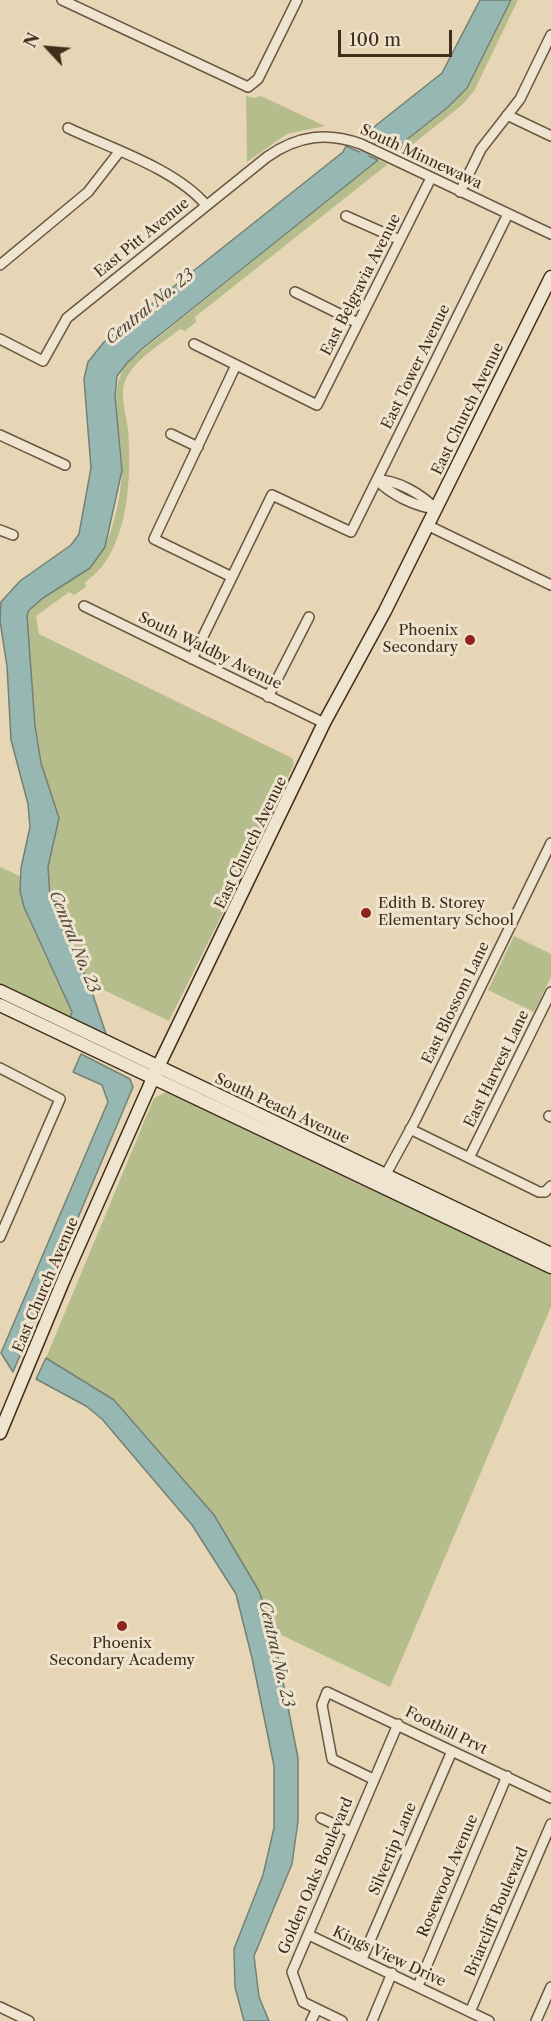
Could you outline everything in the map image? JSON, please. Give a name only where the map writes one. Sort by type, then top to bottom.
[{"type":"street","points":[[62,0],[244,86],[252,86],[297,0]]},
{"type":"street","points":[[460,192],[481,149],[524,92],[551,35]]},
{"type":"street","points":[[507,116],[551,136]]},
{"type":"street","points":[[68,128],[184,183],[206,205]]},
{"type":"street","name":"South Minnewawa","points":[[275,151],[289,143],[316,136],[331,136],[361,144],[551,234]]},
{"type":"street","name":"East Pitt Avenue","points":[[0,339],[43,361],[67,318],[275,151]]},
{"type":"street","points":[[0,265],[88,192],[119,152]]},
{"type":"street","name":"East Belgravia Avenue","points":[[236,365],[317,405],[431,178]]},
{"type":"street","name":"East Tower Avenue","points":[[232,577],[272,495],[351,532],[508,214]]},
{"type":"street","points":[[346,216],[400,240]]},
{"type":"street","name":"East Church Avenue","points":[[0,1433],[64,1280],[156,1072],[324,723],[428,525],[551,277]]},
{"type":"street","points":[[295,292],[358,323]]},
{"type":"street","points":[[192,659],[232,577],[154,539],[236,365],[194,344]]},
{"type":"street","points":[[171,434],[198,447]]},
{"type":"street","points":[[0,435],[66,465]]},
{"type":"street","points":[[377,480],[385,488],[422,507],[436,509]]},
{"type":"street","points":[[428,525],[551,585]]},
{"type":"street","points":[[0,530],[13,535]]},
{"type":"street","name":"South Waldby Avenue","points":[[84,606],[324,723]]},
{"type":"street","points":[[268,697],[309,617]]},
{"type":"street","name":"East Blossom Lane","points":[[386,1174],[551,843]]},
{"type":"street","name":"South Peach Avenue","points":[[0,991],[82,1030],[103,1046],[261,1127],[551,1267]]},
{"type":"street","name":"East Harvest Lane","points":[[469,1158],[551,992]]},
{"type":"street","points":[[0,996],[20,1006],[36,1009]]},
{"type":"street","name":"South Peach Avenue","points":[[0,1005],[86,1045],[103,1046]]},
{"type":"street","points":[[0,1068],[60,1099],[0,1237]]},
{"type":"street","name":"South Peach Avenue","points":[[156,1072],[345,1155],[551,1254]]},
{"type":"street","points":[[261,1127],[282,1133],[335,1158],[343,1158],[345,1155]]},
{"type":"street","points":[[410,1129],[539,1192],[548,1189]]},
{"type":"street","name":"Foothill Prvt","points":[[373,1779],[332,1759],[322,1705],[327,1692],[551,1798]]},
{"type":"street","name":"Golden Oaks Boulevard","points":[[342,2021],[303,2002],[292,1972],[398,1724]]},
{"type":"street","name":"Silvertip Lane","points":[[362,1959],[452,1751]]},
{"type":"street","name":"Rosewood Avenue","points":[[418,1986],[507,1776]]},
{"type":"street","points":[[321,1818],[351,1832]]},
{"type":"street","name":"Briarcliff Boulevard","points":[[470,2012],[551,1824]]},
{"type":"street","name":"Kings View Drive","points":[[309,1935],[489,2021]]},
{"type":"street","points":[[372,2021],[392,1973]]},
{"type":"street","points":[[536,2021],[550,1992]]},
{"type":"street","points":[[0,2007],[29,2021]]},
{"type":"street","points":[[311,2021],[317,2009]]},
{"type":"green space","points":[[511,0],[518,0],[474,91],[462,105],[402,153],[395,149],[448,107],[467,88]]},
{"type":"green space","points":[[246,96],[254,98],[261,96],[325,126],[287,134],[247,162]]},
{"type":"green space","points":[[378,160],[388,164],[195,317],[196,322],[185,331],[180,329],[150,351],[130,372],[123,391],[129,448],[128,490],[119,533],[111,553],[100,569],[85,582],[86,587],[74,595],[69,592],[36,616],[39,634],[292,758],[294,764],[169,1021],[89,983],[63,931],[50,897],[47,867],[59,818],[41,763],[35,726],[27,615],[40,599],[88,567],[98,557],[109,538],[117,509],[122,470],[117,388],[127,363]]},
{"type":"green space","points":[[0,867],[22,877],[20,891],[24,907],[72,1012],[70,1018],[0,984]]},
{"type":"green space","points":[[514,936],[551,954],[551,977],[534,1012],[488,990]]},
{"type":"green space","points":[[171,1090],[551,1271],[551,1307],[390,1687],[273,1631],[259,1591],[214,1515],[114,1400],[46,1358],[154,1098]]},
{"type":"water","points":[[480,0],[511,0],[467,88],[448,107],[395,149],[365,134],[442,73]]},
{"type":"water","points":[[346,146],[378,160],[142,349],[117,376],[115,396],[122,470],[105,547],[90,568],[43,598],[29,610],[27,615],[35,726],[41,763],[59,818],[48,867],[50,897],[63,931],[89,983],[107,1037],[70,1018],[72,1012],[24,907],[20,891],[21,868],[30,827],[28,804],[11,740],[7,666],[0,621],[1,602],[20,581],[71,545],[79,534],[91,468],[84,379],[88,362],[104,342],[343,152]]},
{"type":"water","points":[[81,1054],[130,1079],[133,1087],[13,1372],[1,1353],[108,1102],[102,1085],[73,1072]]},
{"type":"water","points":[[46,1358],[114,1400],[214,1515],[259,1591],[273,1631],[298,1758],[298,1821],[292,1864],[254,1956],[259,1997],[269,2021],[244,2021],[235,1987],[234,1949],[263,1875],[274,1828],[274,1766],[252,1658],[236,1594],[192,1525],[102,1419],[86,1406],[36,1379]]},
{"type":"waterway","name":"Central No. 23","points":[[358,159],[388,136]]},
{"type":"place","name":"Phoenix Secondary","points":[[470,640]]},
{"type":"place","name":"Edith B. Storey Elementary School","points":[[366,913]]},
{"type":"place","name":"Phoenix Secondary Academy","points":[[122,1626]]}]
